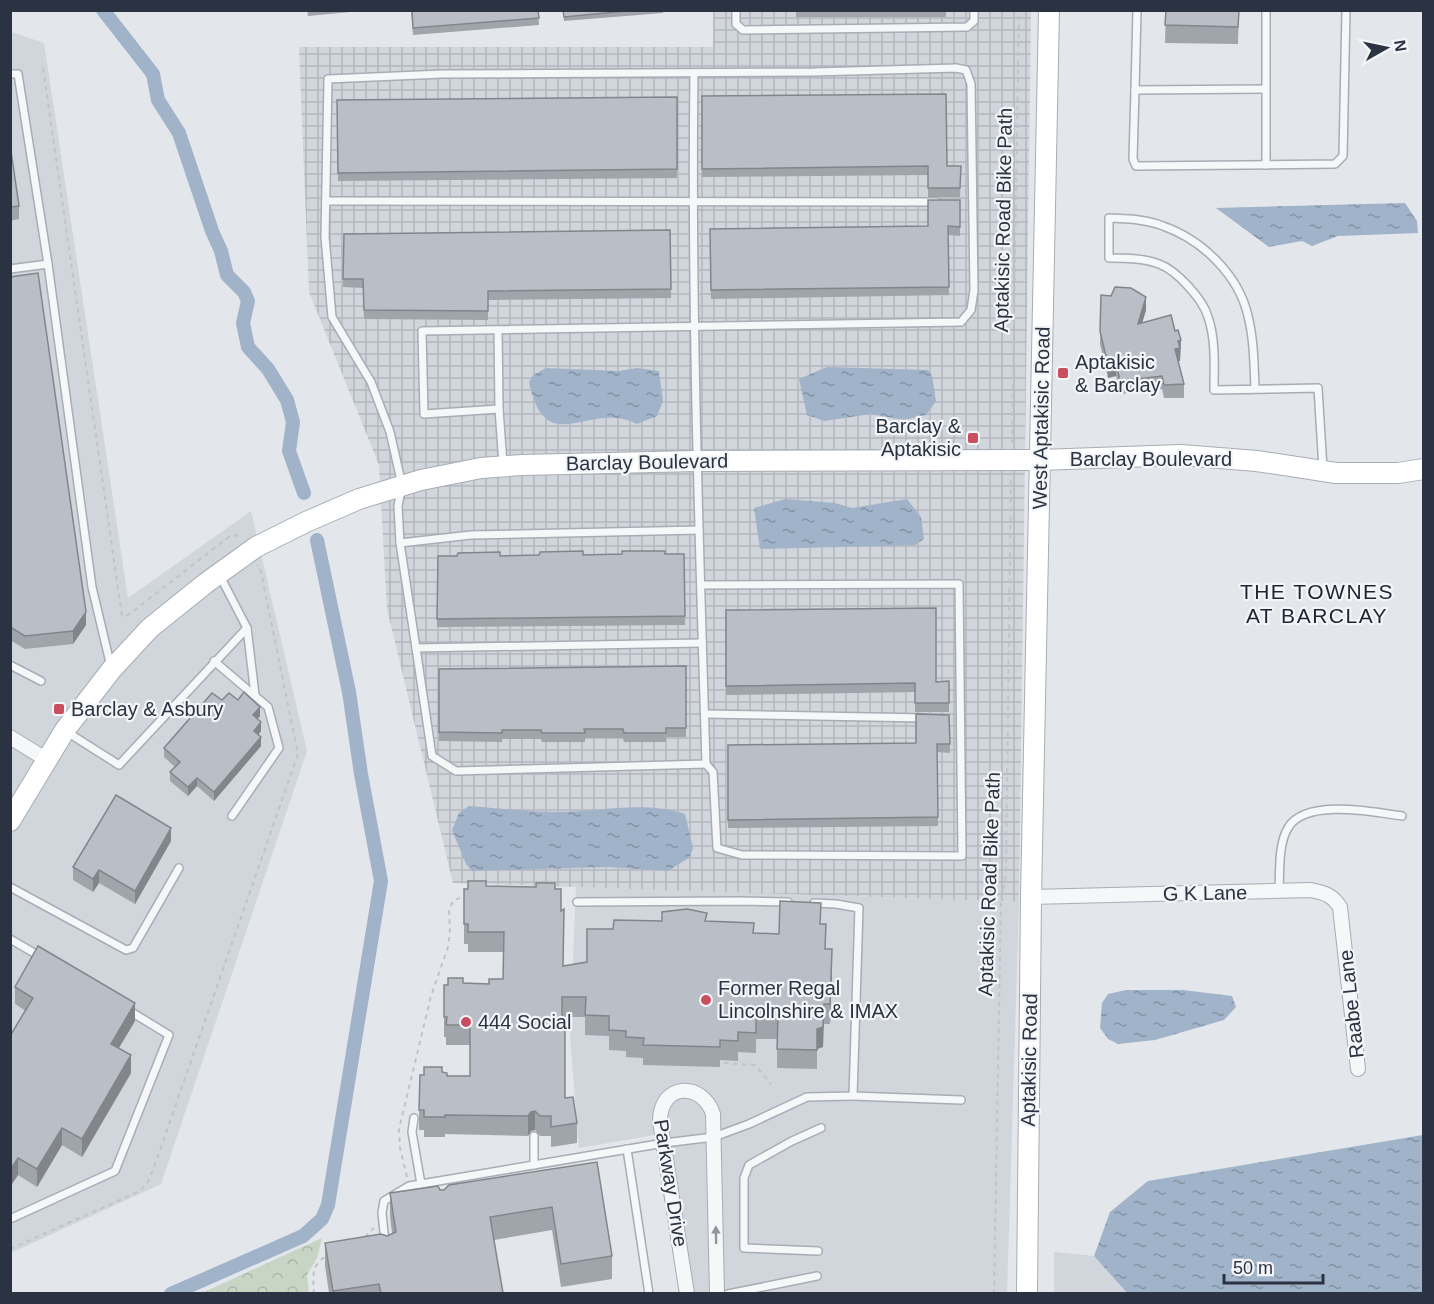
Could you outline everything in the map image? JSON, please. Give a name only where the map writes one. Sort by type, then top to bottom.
[{"type":"street","name":"West Aptakisic Road","points":[[1034,826],[1049,10]]},
{"type":"street","name":"Barclay Boulevard","points":[[10,821],[65,730],[112,669],[150,628],[256,547],[359,499],[402,485],[471,470],[503,466],[696,460],[1040,460],[1181,455],[1257,461],[1336,473],[1398,473],[1424,469]]},
{"type":"street","points":[[10,737],[47,760]]},
{"type":"street","name":"Aptakisic Road","points":[[1027,1293],[1031,897],[1034,826]]},
{"type":"street","name":"G K Lane","points":[[1031,897],[1311,890],[1326,893],[1334,898],[1340,907],[1344,940]]},
{"type":"street","name":"Raabe Lane","points":[[1344,940],[1358,1069]]},
{"type":"street","name":"Parkway Drive","points":[[687,1293],[660,1109],[664,1101],[680,1091],[689,1091],[705,1098],[713,1114],[717,1293]]},
{"type":"lane","points":[[736,10],[736,24],[743,30],[967,27],[974,21],[974,10]]},
{"type":"lane","points":[[1137,10],[1133,159],[1136,166],[1335,164],[1344,156],[1346,10]]},
{"type":"lane","points":[[1266,10],[1266,165]]},
{"type":"lane","points":[[499,409],[424,414],[422,331],[961,322],[971,310],[974,290],[971,84],[966,70],[956,68],[694,73],[442,74],[328,79],[325,237],[332,317],[371,382],[390,432],[402,485],[398,506],[400,543],[432,756],[456,771],[706,764]]},
{"type":"lane","points":[[694,73],[692,202],[696,327],[696,460],[706,764],[713,772],[717,848],[742,855],[962,856],[959,584],[701,585]]},
{"type":"lane","points":[[10,74],[18,74],[48,264],[92,587],[112,669]]},
{"type":"lane","points":[[1135,90],[1265,89]]},
{"type":"lane","points":[[326,201],[949,202]]},
{"type":"lane","points":[[961,202],[973,202]]},
{"type":"lane","points":[[1255,389],[1253,339],[1248,314],[1236,284],[1217,261],[1189,239],[1164,226],[1140,220],[1109,218],[1108,258],[1131,258],[1160,264],[1192,289],[1208,315],[1213,341],[1214,390],[1318,388],[1323,471]]},
{"type":"lane","points":[[10,269],[48,264]]},
{"type":"lane","points":[[498,330],[499,409],[503,466]]},
{"type":"lane","points":[[400,543],[471,535],[699,530]]},
{"type":"lane","points":[[219,574],[247,628],[255,695]]},
{"type":"lane","points":[[65,730],[119,765],[247,628]]},
{"type":"lane","points":[[416,648],[702,643]]},
{"type":"lane","points":[[214,661],[268,707],[279,748],[232,816]]},
{"type":"lane","points":[[10,665],[41,681]]},
{"type":"lane","points":[[705,714],[937,718]]},
{"type":"lane","points":[[949,718],[960,718]]},
{"type":"lane","points":[[1279,891],[1285,834],[1296,819],[1315,812],[1334,809],[1402,816]]},
{"type":"lane","points":[[10,887],[126,950],[133,948],[179,868]]},
{"type":"lane","points":[[578,902],[741,900],[836,904],[859,908],[853,1096]]},
{"type":"lane","points":[[10,939],[50,963]]},
{"type":"lane","points":[[10,1219],[115,1171],[169,1035],[119,1005]]},
{"type":"lane","points":[[386,1254],[382,1213],[384,1201],[409,1186],[664,1143],[714,1137],[749,1124],[807,1097],[853,1096],[962,1100]]},
{"type":"lane","points":[[414,1118],[412,1132],[421,1184]]},
{"type":"lane","points":[[818,1251],[744,1248],[744,1178],[749,1165],[792,1141],[822,1128]]},
{"type":"lane","points":[[534,1136],[534,1165]]},
{"type":"lane","points":[[627,1149],[649,1293]]},
{"type":"lane","points":[[441,1190],[444,1180]]},
{"type":"lane","points":[[728,1293],[817,1276]]},
{"type":"path","name":"Aptakisic Road Bike Path","points":[[1012,430],[1019,10]]},
{"type":"path","points":[[43,68],[122,616],[131,613],[230,536],[237,535],[242,540]]},
{"type":"path","name":"Aptakisic Road Bike Path","points":[[994,1293],[1001,897],[1006,871],[1011,475]]},
{"type":"path","points":[[10,1249],[145,1187],[174,1112],[298,754],[273,624],[261,572],[255,562]]},
{"type":"path","points":[[409,1186],[400,1148],[399,1129],[431,996],[448,947],[450,933],[448,909],[454,900],[474,896]]},
{"type":"path","points":[[724,1063],[755,1065],[771,1084]]},
{"type":"path","points":[[359,1242],[373,1230],[382,1213]]},
{"type":"path","points":[[314,1293],[313,1273],[319,1261],[329,1255]]},
{"type":"shaded area","points":[[713,11],[1031,11],[1019,902],[453,883],[387,609],[379,465],[309,292],[299,47],[713,47]]},
{"type":"shaded area","points":[[11,32],[44,43],[128,598],[251,511],[307,751],[161,1184],[11,1253]]},
{"type":"shaded area","points":[[576,887],[1019,902],[1007,1293],[679,1293],[654,1135],[579,1148],[570,1037]]},
{"type":"shaded area","points":[[1054,1252],[1094,1256],[1125,1292],[1129,1293],[1054,1294]]},
{"type":"green space","points":[[322,1238],[317,1258],[307,1275],[309,1293],[202,1293]]},
{"type":"water","points":[[1405,203],[1417,221],[1418,233],[1338,236],[1312,246],[1302,241],[1269,247],[1216,208]]},
{"type":"water","points":[[827,367],[928,370],[932,376],[936,401],[926,415],[904,420],[871,414],[824,421],[807,415],[799,379]]},
{"type":"water","points":[[546,368],[619,371],[637,368],[659,371],[663,401],[657,416],[637,424],[619,418],[602,418],[558,424],[546,419],[537,406],[529,382],[533,375]]},
{"type":"water","points":[[785,499],[835,503],[852,508],[907,499],[921,517],[924,539],[915,545],[760,549],[754,508]]},
{"type":"water","points":[[469,806],[546,812],[638,807],[669,810],[685,814],[693,848],[690,857],[668,871],[607,867],[472,871],[466,864],[452,830],[459,813]]},
{"type":"water","points":[[1126,990],[1183,990],[1232,996],[1236,1007],[1224,1020],[1155,1040],[1118,1044],[1108,1039],[1100,1028],[1102,1003],[1108,994]]},
{"type":"water","points":[[1423,1135],[1423,1293],[1129,1293],[1094,1256],[1110,1212],[1148,1181]]},
{"type":"building","points":[[412,10],[538,10],[539,18],[413,28]]},
{"type":"building","points":[[563,10],[636,10],[564,17]]},
{"type":"building","points":[[1166,10],[1239,10],[1238,27],[1165,25]]},
{"type":"building","points":[[946,94],[947,166],[961,166],[960,188],[928,188],[928,166],[702,169],[702,96]]},
{"type":"building","points":[[677,97],[677,169],[338,173],[337,100]]},
{"type":"building","points":[[10,144],[19,206],[10,207]]},
{"type":"building","points":[[928,200],[960,200],[960,227],[948,226],[949,287],[711,290],[710,229],[928,226]]},
{"type":"building","points":[[670,230],[671,289],[488,291],[488,311],[364,310],[363,279],[343,279],[344,234]]},
{"type":"building","points":[[38,273],[86,612],[73,631],[25,636],[10,627],[10,277]]},
{"type":"building","points":[[1115,287],[1131,288],[1146,297],[1138,324],[1171,315],[1175,331],[1178,330],[1181,340],[1178,341],[1180,348],[1175,349],[1184,384],[1164,385],[1162,376],[1120,381],[1116,363],[1108,365],[1100,331],[1101,295],[1111,296]]},
{"type":"building","points":[[583,551],[583,555],[622,554],[622,551],[665,551],[665,554],[684,554],[685,616],[437,619],[438,556],[500,552],[500,556],[539,555],[540,552]]},
{"type":"building","points":[[936,608],[936,682],[949,681],[949,703],[915,703],[915,683],[726,686],[726,610]]},
{"type":"building","points":[[686,666],[686,728],[666,728],[666,733],[624,733],[623,729],[584,729],[585,733],[542,733],[541,730],[502,730],[502,733],[439,732],[439,669]]},
{"type":"building","points":[[244,692],[260,707],[253,715],[261,722],[254,731],[261,737],[214,792],[197,778],[188,787],[170,772],[180,762],[164,748],[212,693],[222,700],[229,693],[238,700]]},
{"type":"building","points":[[916,714],[949,715],[950,744],[937,744],[938,817],[728,820],[728,745],[916,743]]},
{"type":"building","points":[[116,795],[171,828],[135,891],[99,870],[93,879],[73,867]]},
{"type":"building","points":[[468,881],[486,881],[486,886],[536,887],[536,883],[555,883],[555,889],[561,889],[561,911],[564,909],[563,966],[587,962],[587,929],[613,929],[614,920],[662,921],[662,912],[687,909],[707,913],[705,921],[754,923],[753,933],[779,934],[780,901],[821,903],[820,924],[826,924],[825,949],[832,949],[830,1004],[824,1004],[823,1027],[817,1029],[817,1050],[777,1049],[778,1019],[756,1019],[756,1033],[738,1032],[738,1041],[720,1040],[720,1047],[643,1045],[644,1038],[626,1037],[626,1031],[609,1030],[609,1016],[585,1015],[586,997],[562,997],[562,1026],[565,1026],[565,1098],[573,1097],[577,1123],[551,1127],[551,1116],[540,1116],[535,1111],[528,1116],[424,1117],[424,1110],[419,1110],[420,1075],[424,1075],[424,1067],[442,1067],[442,1072],[447,1073],[447,1076],[470,1076],[470,1025],[446,1025],[447,1017],[444,1017],[444,985],[448,985],[448,978],[463,978],[463,983],[489,984],[489,979],[503,979],[504,932],[468,932],[468,924],[464,924],[464,889],[468,889]]},
{"type":"building","points":[[38,946],[135,1003],[111,1044],[131,1055],[82,1139],[62,1128],[37,1169],[18,1158],[10,1170],[10,1036],[33,998],[15,987]]},
{"type":"building","points":[[597,1162],[612,1256],[561,1264],[552,1207],[490,1217],[503,1293],[381,1293],[379,1284],[333,1291],[325,1243],[381,1234],[387,1236],[396,1232],[390,1193],[438,1186],[440,1190],[444,1190],[449,1185]]},
{"type":"waterway","points":[[103,10],[153,74],[158,100],[179,133],[221,251],[227,275],[244,292],[248,301],[243,323],[248,347],[268,369],[287,400],[293,422],[289,451],[304,493]]},
{"type":"waterway","points":[[171,1294],[303,1236],[322,1219],[328,1205],[381,881],[361,774],[349,692],[317,540]]},
{"type":"place","name":"Aptakisic & Barclay","points":[[1063,373]]},
{"type":"place","name":"Barclay & Aptakisic","points":[[973,438]]},
{"type":"place","name":"Barclay & Asbury","points":[[59,709]]},
{"type":"place","name":"Former Regal Lincolnshire & IMAX","points":[[706,1000]]},
{"type":"place","name":"444 Social","points":[[466,1022]]},
{"type":"district","name":"THE TOWNES AT BARCLAY","points":[[1317,603]]}]
